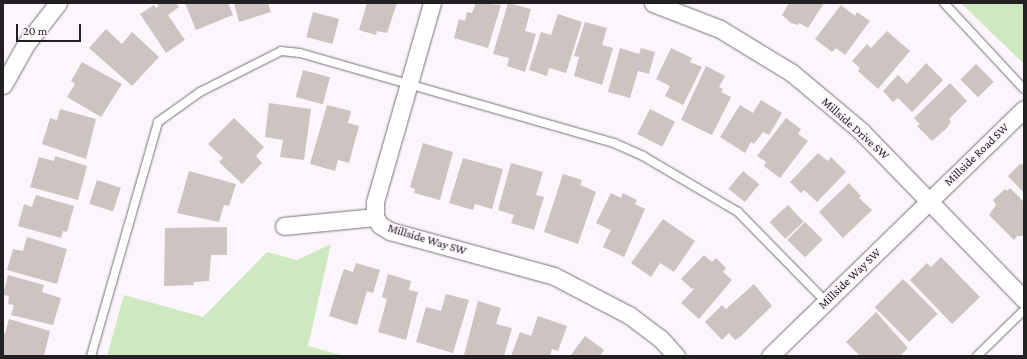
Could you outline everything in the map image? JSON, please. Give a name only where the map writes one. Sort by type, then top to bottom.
[{"type":"street","points":[[3,85],[26,44],[58,3]]},
{"type":"street","name":"Millside Way SW","points":[[432,3],[375,202],[375,217],[380,224],[390,231],[554,276],[629,316],[660,338],[676,356]]},
{"type":"street","name":"Millside Drive SW","points":[[653,3],[720,29],[792,73],[861,131],[1024,299]]},
{"type":"street","name":"Millside Road SW","points":[[929,201],[1024,109]]},
{"type":"street","name":"Millside Way SW","points":[[770,356],[929,201]]},
{"type":"street","points":[[284,226],[375,217]]},
{"type":"lane","points":[[944,3],[1024,89]]},
{"type":"lane","points":[[91,356],[158,122],[200,92],[281,51],[300,53],[614,143],[643,156],[738,212],[826,302]]},
{"type":"lane","points":[[977,356],[1024,310]]},
{"type":"green space","points":[[961,3],[1024,3],[1024,64]]},
{"type":"green space","points":[[331,244],[308,346],[344,356],[107,356],[124,295],[203,317],[267,252],[297,260]]},
{"type":"building","points":[[156,3],[176,3],[179,7],[168,15],[185,40],[166,53],[140,14],[154,5],[156,8],[159,6]]},
{"type":"building","points":[[185,3],[228,3],[233,15],[196,30]]},
{"type":"building","points":[[234,3],[268,3],[271,12],[239,22]]},
{"type":"building","points":[[367,3],[397,3],[387,33],[377,31],[376,35],[359,30]]},
{"type":"building","points":[[476,3],[501,5],[488,48],[454,38],[459,19],[465,21],[467,12],[472,13]]},
{"type":"building","points":[[508,3],[531,9],[525,31],[536,34],[525,72],[507,66],[509,58],[493,54]]},
{"type":"building","points":[[789,3],[824,3],[808,28],[799,23],[798,25],[791,23],[782,15]]},
{"type":"building","points":[[841,5],[855,16],[857,12],[870,21],[845,55],[836,48],[832,52],[815,39]]},
{"type":"building","points":[[313,12],[339,19],[332,44],[306,37]]},
{"type":"building","points":[[558,14],[582,22],[566,73],[549,68],[547,76],[529,70],[541,32],[551,35]]},
{"type":"building","points":[[585,22],[607,28],[602,45],[613,48],[602,85],[574,76],[579,57],[574,56]]},
{"type":"building","points":[[106,29],[122,44],[132,32],[159,57],[132,86],[89,48]]},
{"type":"building","points":[[887,31],[910,51],[878,89],[858,71],[860,68],[852,61],[867,44],[871,48]]},
{"type":"building","points":[[620,48],[639,54],[641,48],[655,52],[649,74],[638,71],[630,98],[608,92]]},
{"type":"building","points":[[671,48],[692,58],[690,62],[702,67],[683,105],[665,96],[670,86],[656,79]]},
{"type":"building","points":[[82,62],[122,84],[101,117],[67,97],[75,84],[71,81]]},
{"type":"building","points":[[926,63],[943,80],[912,112],[898,98],[893,102],[883,91],[898,75],[907,84]]},
{"type":"building","points":[[976,64],[994,82],[978,97],[960,80]]},
{"type":"building","points":[[706,66],[725,76],[719,87],[723,89],[721,92],[731,97],[712,135],[681,120]]},
{"type":"building","points":[[303,70],[330,77],[323,104],[296,97]]},
{"type":"building","points":[[950,83],[967,101],[949,119],[951,122],[947,128],[932,141],[917,126],[920,124],[914,118]]},
{"type":"building","points":[[761,100],[782,113],[769,135],[763,132],[754,144],[751,142],[745,153],[720,137],[740,105],[753,113]]},
{"type":"building","points":[[269,103],[311,109],[304,160],[280,157],[283,140],[265,137]]},
{"type":"building","points":[[327,105],[351,111],[348,123],[359,126],[349,163],[338,160],[335,171],[310,164]]},
{"type":"building","points":[[60,109],[96,119],[86,159],[42,144],[50,118],[57,120]]},
{"type":"building","points":[[650,109],[675,122],[662,147],[637,134]]},
{"type":"building","points":[[234,118],[264,147],[256,156],[262,163],[242,184],[219,162],[223,158],[208,144]]},
{"type":"building","points":[[786,118],[801,129],[798,134],[808,141],[780,178],[764,166],[766,162],[757,156]]},
{"type":"building","points":[[423,143],[453,152],[440,200],[414,193],[415,189],[410,187]]},
{"type":"building","points":[[818,153],[828,161],[831,157],[846,172],[817,202],[804,190],[801,193],[790,182]]},
{"type":"building","points":[[55,156],[87,166],[78,200],[30,187],[39,157],[54,161]]},
{"type":"building","points":[[463,158],[503,169],[492,209],[475,204],[473,210],[449,203]]},
{"type":"building","points":[[511,163],[543,172],[536,195],[544,197],[534,230],[511,223],[514,215],[498,210]]},
{"type":"building","points":[[1020,164],[1024,165],[1024,193],[1008,176]]},
{"type":"building","points":[[189,171],[236,184],[229,206],[224,205],[219,222],[177,213]]},
{"type":"building","points":[[743,171],[759,184],[745,202],[729,189]]},
{"type":"building","points":[[563,174],[582,180],[580,185],[596,192],[578,244],[544,232]]},
{"type":"building","points":[[97,180],[121,188],[113,212],[89,204]]},
{"type":"building","points":[[849,183],[861,196],[859,198],[872,210],[843,238],[819,212]]},
{"type":"building","points":[[1010,188],[1024,202],[1024,236],[1017,236],[1014,240],[989,215],[996,205],[993,200],[1005,189],[1007,191]]},
{"type":"building","points":[[611,193],[621,198],[623,193],[637,200],[635,204],[645,209],[624,257],[603,247],[612,227],[610,230],[596,223]]},
{"type":"building","points":[[36,195],[74,206],[67,232],[63,231],[61,238],[18,226],[24,204],[32,207]]},
{"type":"building","points":[[788,205],[804,222],[785,239],[770,222]]},
{"type":"building","points":[[663,219],[695,241],[674,272],[660,263],[651,277],[631,263]]},
{"type":"building","points":[[805,222],[823,240],[805,257],[787,240]]},
{"type":"building","points":[[227,227],[227,255],[211,255],[209,281],[193,282],[194,285],[164,286],[165,228]]},
{"type":"building","points":[[27,237],[67,249],[57,284],[7,270],[13,249],[23,251]]},
{"type":"building","points":[[704,255],[712,262],[716,258],[726,268],[723,272],[732,280],[699,319],[681,303],[695,288],[692,289],[681,279]]},
{"type":"building","points":[[941,257],[980,297],[952,324],[910,280],[927,263],[931,267]]},
{"type":"building","points":[[356,263],[380,270],[373,293],[367,291],[357,325],[329,316],[344,269],[353,272]]},
{"type":"building","points":[[388,274],[411,281],[409,290],[418,292],[406,340],[378,332],[387,299],[382,297]]},
{"type":"building","points":[[8,275],[44,285],[42,292],[61,298],[53,325],[11,315],[14,305],[8,304],[9,296],[3,295]]},
{"type":"building","points":[[903,279],[938,314],[909,342],[875,307]]},
{"type":"building","points":[[754,284],[772,306],[740,337],[735,340],[729,333],[722,340],[705,322],[722,305],[726,309]]},
{"type":"building","points":[[446,294],[469,300],[453,353],[416,342],[426,307],[441,311]]},
{"type":"building","points":[[478,301],[501,308],[496,324],[512,328],[504,356],[464,355]]},
{"type":"building","points":[[876,312],[908,348],[900,356],[860,356],[846,342]]},
{"type":"building","points":[[538,316],[567,326],[558,351],[552,349],[550,356],[511,356],[520,332],[531,336]]},
{"type":"building","points":[[9,319],[50,331],[44,356],[3,356],[3,333],[5,334]]},
{"type":"building","points":[[585,336],[604,350],[600,356],[570,356]]}]
